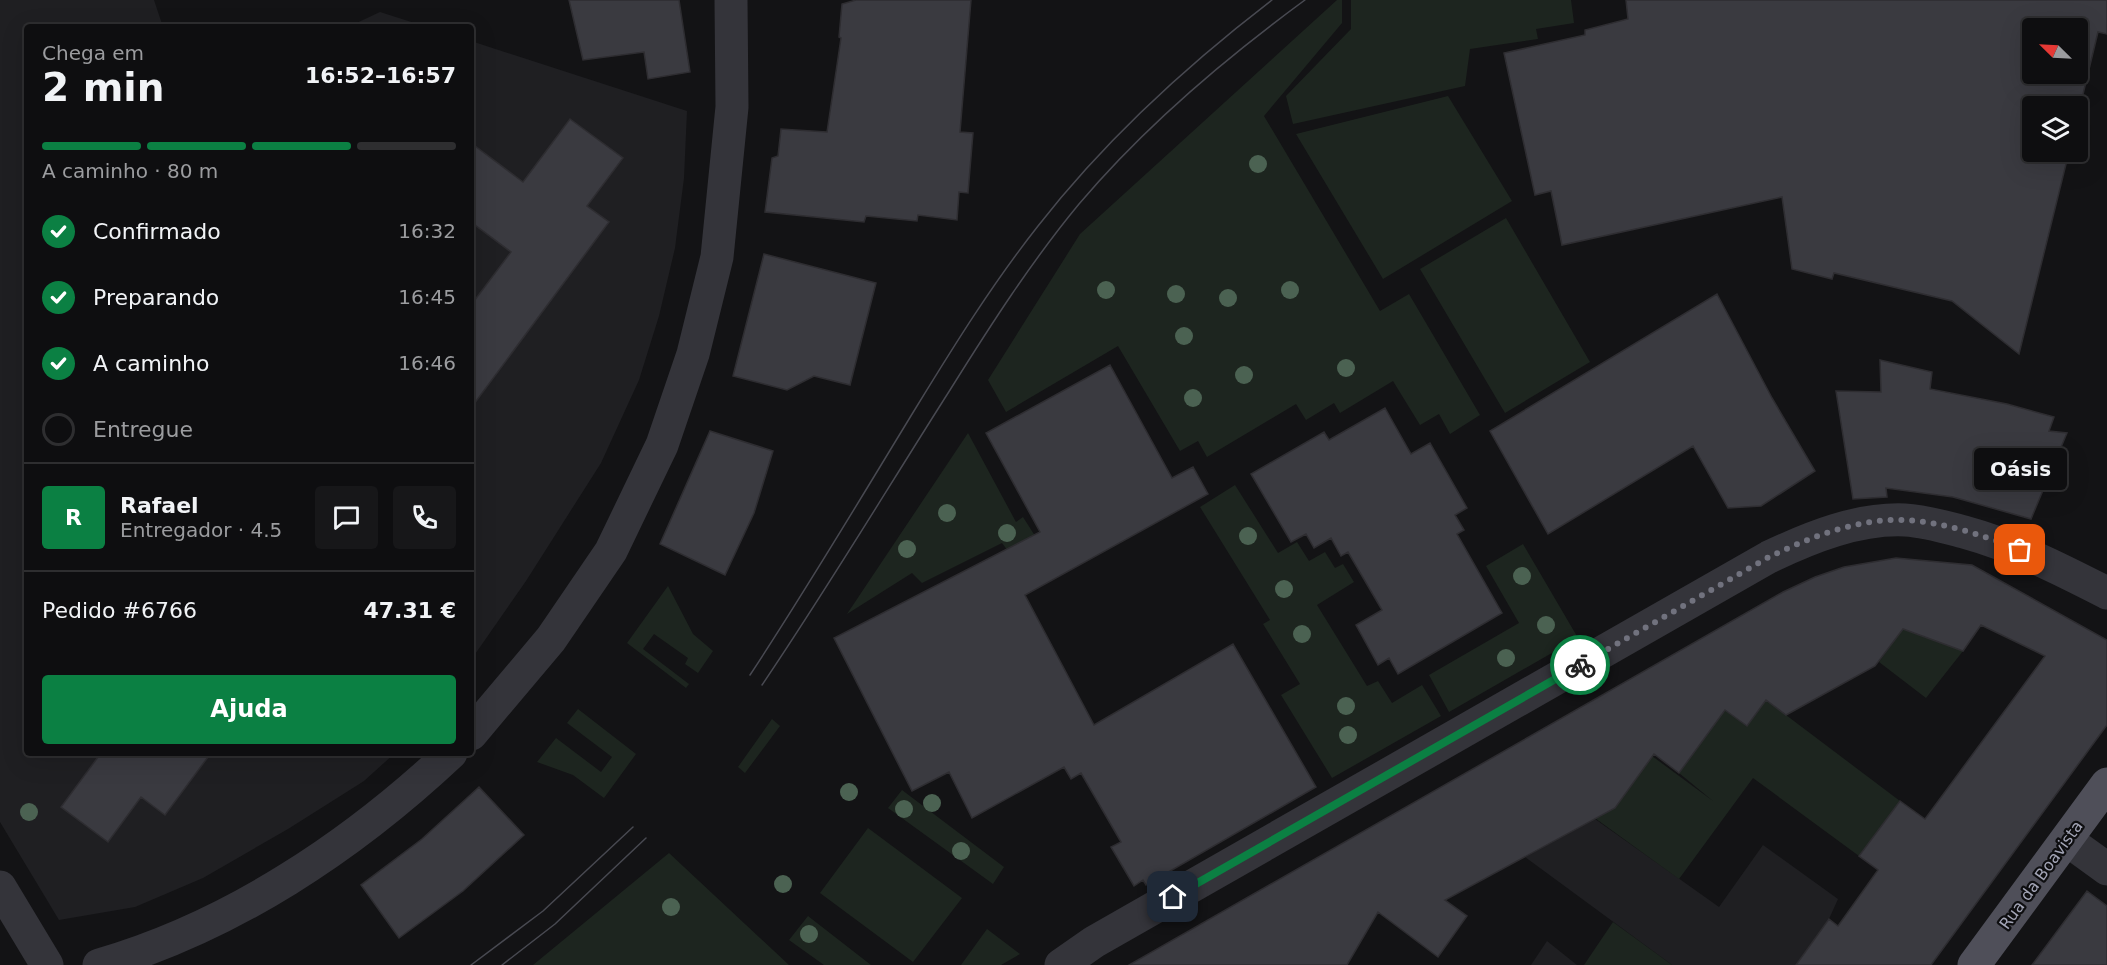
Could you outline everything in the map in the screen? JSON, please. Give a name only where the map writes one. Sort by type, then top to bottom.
[{"type":"main road","name":"Rua da Boavista","points":[[1974,965],[2107,784]]},
{"type":"street","points":[[474,730],[551,639],[605,560],[638,498],[662,445],[693,354],[717,257],[732,108],[731,0]]},
{"type":"street","points":[[1060,965],[1094,942],[1759,563],[1802,542],[1869,523],[1904,520],[1936,524],[1999,542],[2042,559],[2107,593]]},
{"type":"street","points":[[99,965],[126,957],[204,925],[259,896],[314,862],[375,818],[447,756]]},
{"type":"street","points":[[2067,840],[2107,869]]},
{"type":"street","points":[[0,887],[47,965]]},
{"type":"shaded area","points":[[0,0],[154,0],[162,24],[24,24],[24,756],[392,756],[364,781],[288,829],[203,878],[135,907],[59,920],[0,822]]},
{"type":"shaded area","points":[[1337,0],[1342,0],[1342,23],[1264,116],[1380,311],[1409,294],[1480,415],[1450,434],[1439,414],[1420,425],[1393,381],[1340,413],[1334,403],[1306,420],[1296,404],[1207,457],[1198,441],[1180,451],[1118,346],[1006,412],[988,380],[1080,234]]},
{"type":"shaded area","points":[[1351,0],[1571,0],[1574,23],[1536,29],[1538,39],[1470,49],[1465,86],[1293,124],[1286,96],[1351,29]]},
{"type":"shaded area","points":[[380,12],[418,24],[354,24]]},
{"type":"shaded area","points":[[474,42],[687,111],[684,178],[675,248],[659,316],[639,380],[601,463],[526,581],[474,656]]},
{"type":"shaded area","points":[[1448,96],[1512,201],[1383,279],[1296,134]]},
{"type":"shaded area","points":[[1506,218],[1590,362],[1505,413],[1420,269]]},
{"type":"shaded area","points":[[968,433],[1016,522],[1023,517],[1037,539],[1011,555],[1002,543],[922,583],[912,573],[847,614]]},
{"type":"shaded area","points":[[1235,485],[1278,553],[1297,542],[1309,561],[1325,552],[1335,568],[1343,564],[1354,582],[1317,605],[1367,686],[1378,681],[1392,703],[1422,685],[1441,716],[1332,778],[1281,695],[1300,684],[1263,624],[1270,620],[1200,507]]},
{"type":"shaded area","points":[[1523,544],[1578,638],[1449,712],[1429,675],[1519,623],[1486,566]]},
{"type":"shaded area","points":[[668,586],[693,634],[713,651],[698,673],[685,664],[688,658],[654,634],[643,649],[689,684],[686,688],[627,643]]},
{"type":"shaded area","points":[[1897,627],[1963,651],[1926,698],[1879,662],[1894,641]]},
{"type":"shaded area","points":[[1766,700],[1900,801],[1859,856],[1753,778],[1679,879],[1581,808],[1652,756],[1713,801],[1679,773],[1725,710],[1747,726]]},
{"type":"shaded area","points":[[578,709],[636,754],[604,798],[573,775],[537,762],[556,738],[601,772],[612,757],[567,723]]},
{"type":"shaded area","points":[[772,719],[780,726],[745,773],[738,767]]},
{"type":"shaded area","points":[[902,790],[1004,867],[993,884],[888,808]]},
{"type":"shaded area","points":[[1595,819],[1719,907],[1763,845],[1838,899],[1829,919],[1796,965],[1672,965],[1525,857]]},
{"type":"shaded area","points":[[868,828],[962,898],[913,962],[820,893]]},
{"type":"shaded area","points":[[669,853],[789,965],[533,965]]},
{"type":"shaded area","points":[[808,916],[871,965],[824,965],[789,940]]},
{"type":"shaded area","points":[[1613,922],[1672,965],[1584,965]]},
{"type":"shaded area","points":[[987,929],[1020,954],[1001,965],[961,965]]},
{"type":"shaded area","points":[[1547,941],[1577,965],[1531,965]]},
{"type":"building","points":[[569,0],[679,0],[690,72],[648,79],[644,52],[583,60]]},
{"type":"building","points":[[856,0],[971,0],[960,132],[973,133],[968,193],[959,192],[957,220],[918,215],[917,221],[866,216],[864,222],[765,212],[772,158],[778,156],[781,129],[827,132],[841,38],[839,37],[842,4]]},
{"type":"building","points":[[1626,0],[2107,0],[2107,34],[2098,32],[2088,74],[2088,18],[2022,18],[2022,84],[2085,84],[2083,96],[2022,96],[2022,162],[2067,162],[2019,354],[1952,301],[1834,273],[1832,279],[1792,269],[1782,197],[1562,245],[1551,191],[1535,195],[1504,53],[1585,35],[1585,30],[1628,19]]},
{"type":"building","points":[[570,119],[623,158],[587,206],[609,222],[474,404],[474,301],[511,252],[474,224],[474,145],[523,182]]},
{"type":"building","points":[[764,254],[876,283],[850,385],[814,376],[787,390],[733,376]]},
{"type":"building","points":[[1717,294],[1772,398],[1815,471],[1761,506],[1728,508],[1693,446],[1548,534],[1490,431]]},
{"type":"building","points":[[1880,360],[1932,372],[1930,389],[2007,404],[2054,417],[2049,431],[2067,433],[2031,519],[1953,497],[1886,488],[1887,497],[1853,499],[1836,391],[1881,392]]},
{"type":"building","points":[[1110,365],[1172,478],[1193,467],[1208,494],[1025,595],[1094,725],[1233,644],[1316,787],[1146,885],[1143,880],[1134,886],[1111,847],[1121,842],[1081,773],[1071,779],[1064,767],[972,818],[949,772],[912,791],[834,638],[1040,532],[986,433]]},
{"type":"building","points":[[1385,408],[1411,454],[1430,443],[1467,508],[1455,515],[1464,530],[1457,534],[1502,613],[1398,674],[1389,658],[1378,665],[1356,625],[1382,610],[1348,552],[1341,556],[1331,538],[1314,548],[1306,534],[1291,542],[1251,474],[1324,432],[1329,440]]},
{"type":"building","points":[[710,431],[773,451],[754,513],[725,575],[660,544]]},
{"type":"building","points":[[1896,558],[1972,565],[2107,640],[2107,725],[1931,965],[1796,965],[1829,919],[1838,926],[1878,870],[1859,856],[1900,801],[1925,819],[2045,656],[1981,625],[1963,651],[1903,629],[1875,666],[1786,715],[1766,700],[1747,726],[1725,710],[1679,773],[1654,754],[1615,808],[1445,900],[1467,916],[1438,957],[1378,912],[1347,965],[1129,965],[1783,592],[1844,567]]},
{"type":"building","points":[[99,756],[209,756],[165,815],[141,797],[108,842],[61,807]]},
{"type":"building","points":[[479,787],[524,835],[463,891],[399,938],[361,885],[422,839]]},
{"type":"building","points":[[2087,891],[2107,906],[2107,965],[2032,965]]},
{"type":"tram line","points":[[750,675],[960,337],[1005,269],[1038,226],[1119,134],[1178,78],[1272,0]]},
{"type":"tram line","points":[[762,685],[996,318],[1061,226],[1104,175],[1186,95],[1244,46],[1305,0]]},
{"type":"tram line","points":[[471,965],[543,911],[633,827]]},
{"type":"tram line","points":[[502,965],[555,924],[646,838]]},
{"type":"way so far","points":[[1580,665],[1769,557],[1802,542],[1835,531],[1869,523],[1904,520],[1936,524],[2020,550]]},
{"type":"place","name":"Oásis","points":[[2020,550]]},
{"type":"route","points":[[1173,897],[1580,665]]}]
